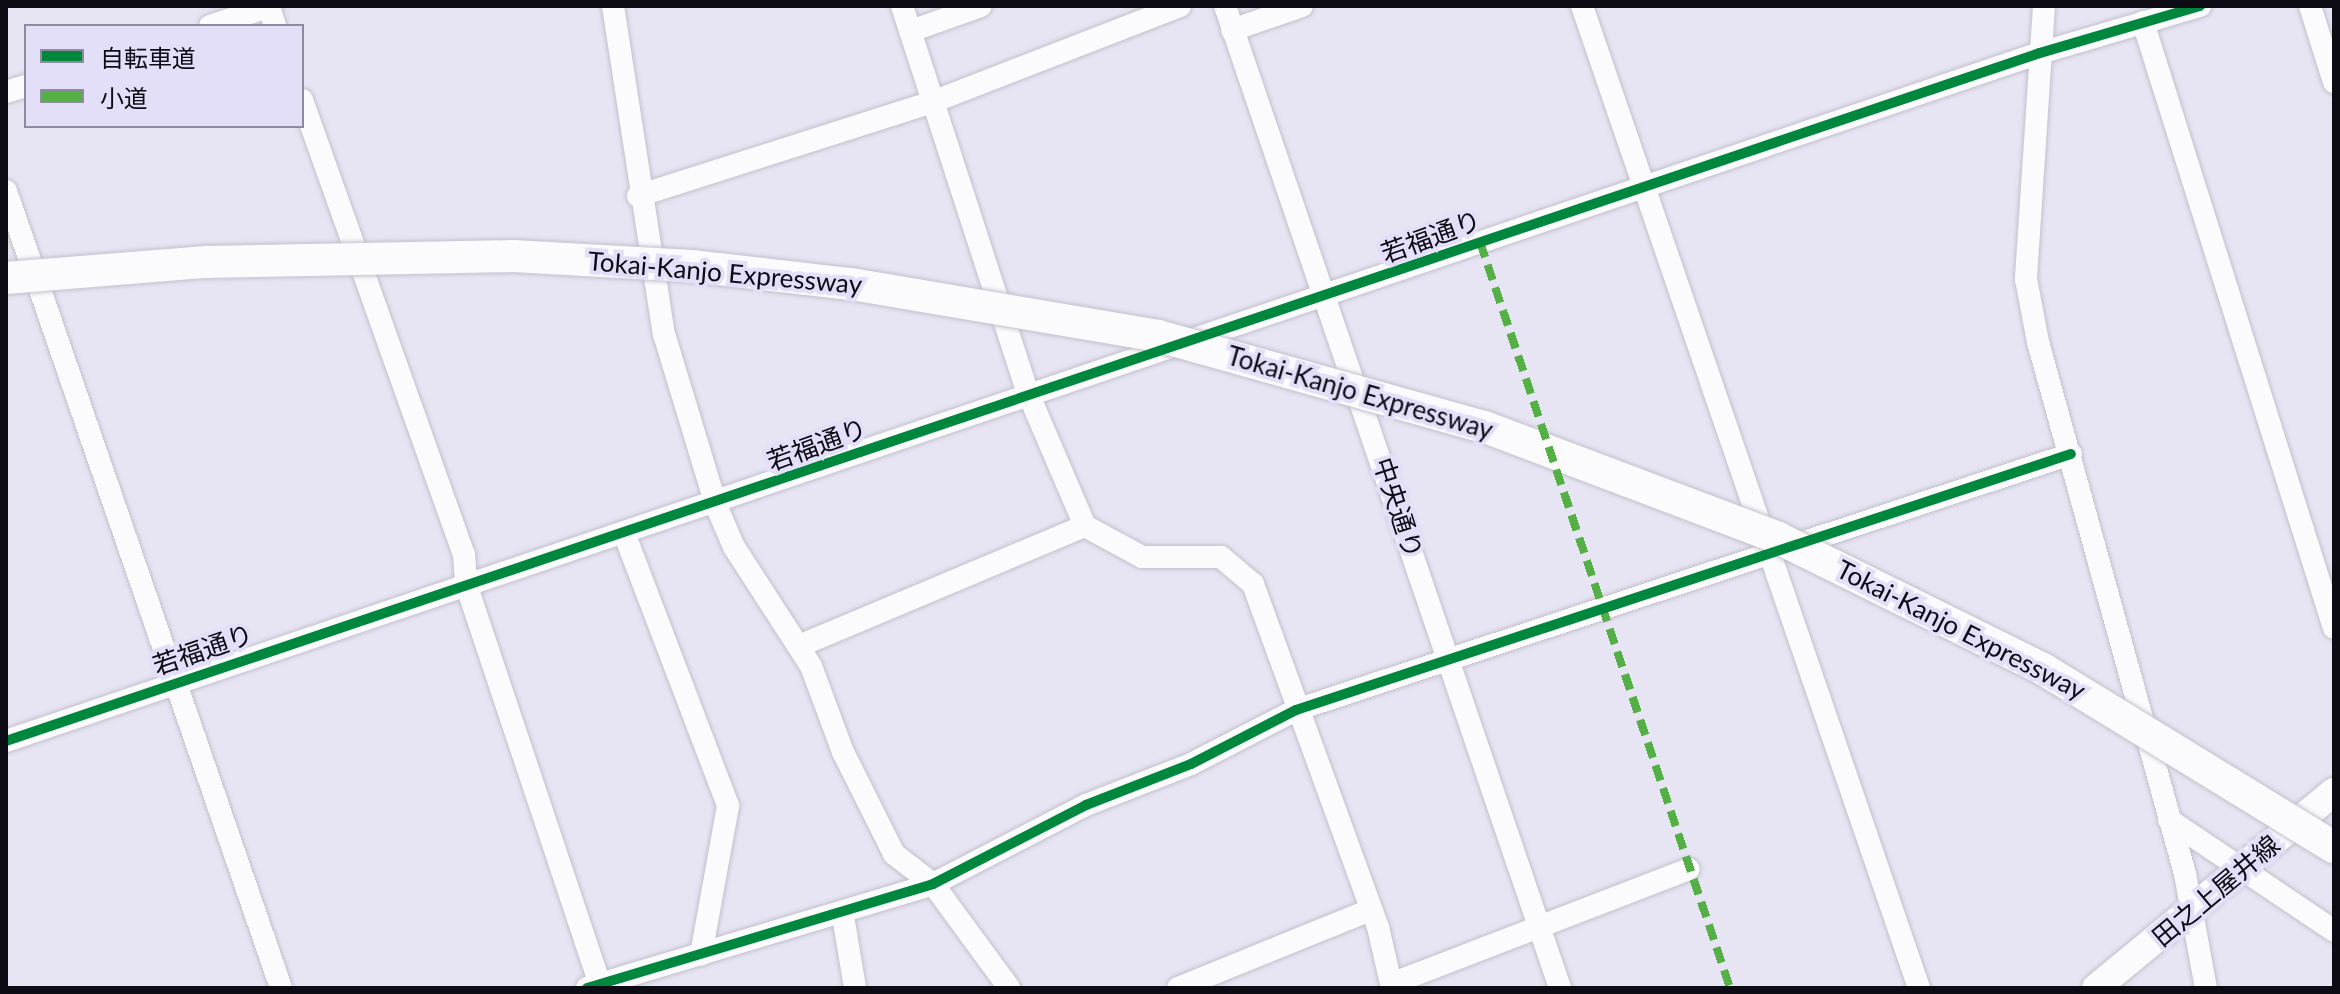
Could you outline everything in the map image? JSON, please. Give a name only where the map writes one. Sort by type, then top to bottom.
[{"type":"highway","name":"Tokai-Kanjo Expressway","points":[[6,278],[221,262],[513,256],[692,266],[851,284],[1158,336],[1485,427],[1778,538],[2043,669],[2334,847]]},
{"type":"main road","name":"田之上屋井線","points":[[2096,988],[2192,914],[2334,792]]},
{"type":"street","points":[[216,24],[270,6]]},
{"type":"street","points":[[613,6],[637,145],[638,196],[664,334],[716,505],[734,547],[799,646],[874,820],[894,854],[933,884],[1009,988]]},
{"type":"street","points":[[902,6],[1028,393],[1085,526],[1142,557],[1221,557],[1253,584],[1392,986],[1689,869]]},
{"type":"street","points":[[911,31],[981,6]]},
{"type":"street","points":[[638,196],[935,101],[1180,6]]},
{"type":"street","name":"中央通り","points":[[1225,6],[1328,298],[1560,988]]},
{"type":"street","points":[[1232,30],[1302,6]]},
{"type":"street","points":[[1582,6],[1919,988]]},
{"type":"street","points":[[2044,6],[2026,279],[2169,820],[2206,988]]},
{"type":"street","name":"若福通り","points":[[6,741],[466,584],[716,505],[1028,393],[1328,298],[1642,186],[2040,53],[2200,6]]},
{"type":"street","points":[[2310,6],[2334,82]]},
{"type":"street","points":[[2143,22],[2334,628]]},
{"type":"street","points":[[304,106],[464,554],[466,584],[596,987],[843,916],[933,884],[1086,805],[1191,764],[1296,710],[2071,454]]},
{"type":"street","points":[[6,191],[281,988]]},
{"type":"street","points":[[799,646],[1085,526]]},
{"type":"street","points":[[624,533],[728,806],[701,955]]},
{"type":"street","points":[[2169,820],[2246,868],[2334,931]]},
{"type":"street","points":[[1178,988],[1368,911]]},
{"type":"street","points":[[843,916],[855,988]]},
{"type":"marked path","points":[[1480,242],[1730,988]]},
{"type":"cycle path","points":[[6,741],[2040,53],[2200,6]]},
{"type":"cycle path","points":[[587,988],[933,884],[1086,805],[1191,764],[1296,710],[2071,454]]}]
